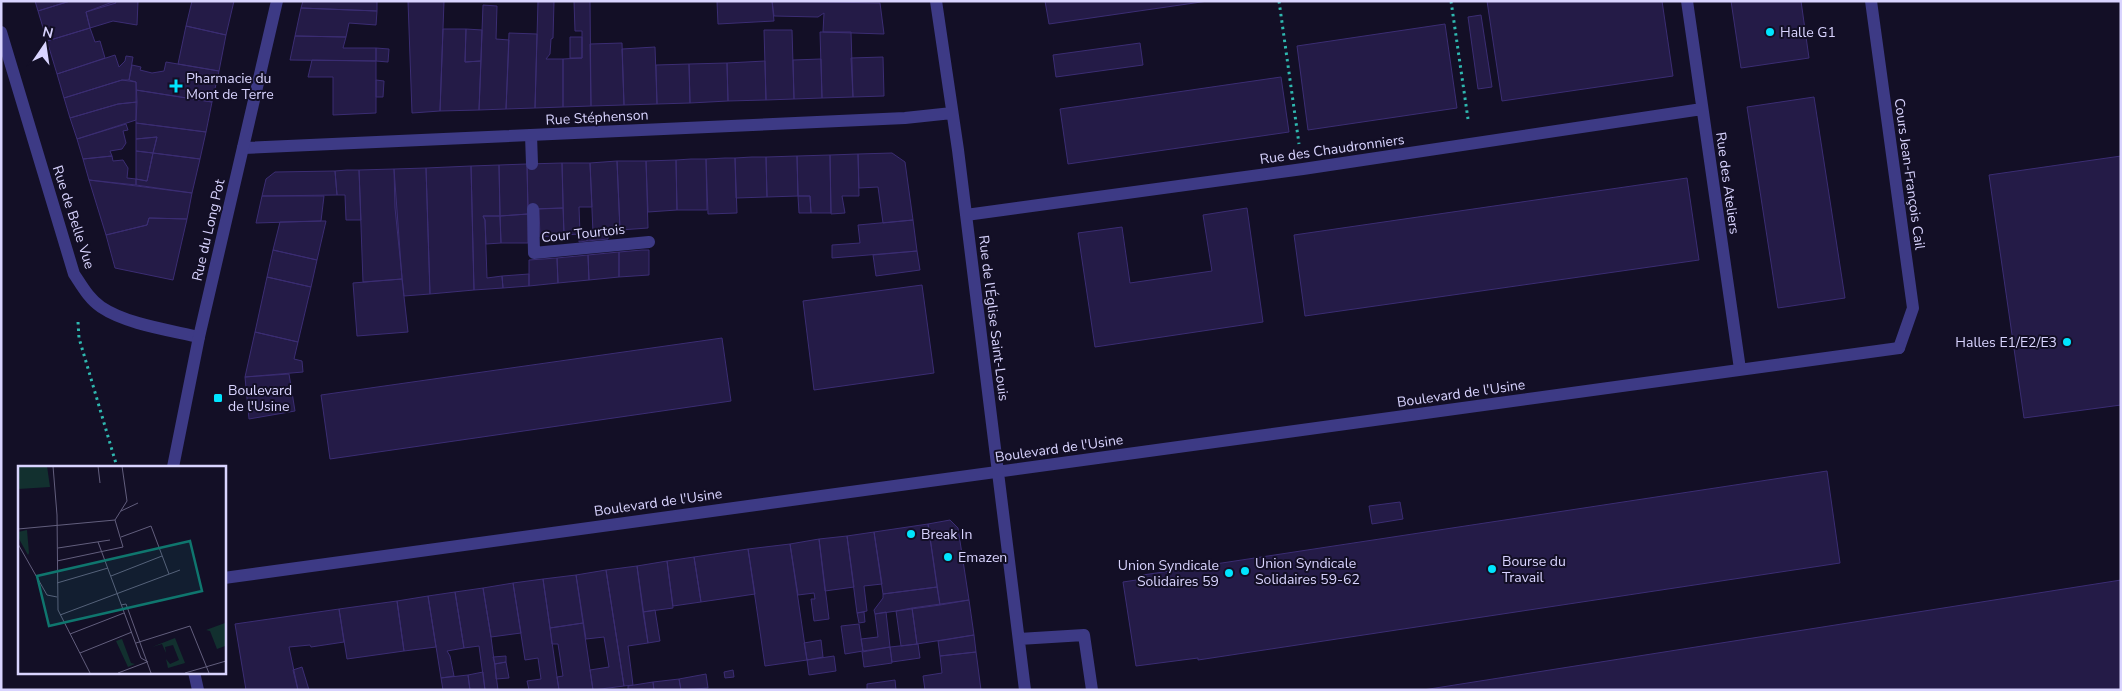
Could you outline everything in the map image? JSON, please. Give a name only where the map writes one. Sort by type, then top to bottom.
[{"type":"street","name":"Rue du Long Pot","points":[[173,466],[199,337],[276,1]]},
{"type":"street","name":"Rue de l'Église Saint-Louis","points":[[936,1],[966,215],[1025,690]]},
{"type":"street","name":"Rue des Ateliers","points":[[1687,1],[1740,370]]},
{"type":"street","name":"Cours Jean-François Cail","points":[[1871,1],[1914,308],[1899,348]]},
{"type":"street","name":"Rue de Belle Vue","points":[[1,32],[74,274],[83,287],[102,307],[123,317],[199,337]]},
{"type":"street","name":"Rue des Chaudronniers","points":[[966,215],[1303,169],[1702,108]]},
{"type":"street","name":"Rue Stéphenson","points":[[243,148],[905,118],[952,112]]},
{"type":"street","points":[[530,135],[532,164]]},
{"type":"street","name":"Cour Tourtois","points":[[534,209],[534,253],[649,242]]},
{"type":"street","name":"Boulevard de l'Usine","points":[[225,578],[1899,348]]},
{"type":"street","points":[[1019,639],[1084,634],[1092,690]]},
{"type":"street","points":[[194,674],[198,690]]},
{"type":"path","points":[[1279,1],[1303,169]]},
{"type":"path","points":[[1451,1],[1471,143]]},
{"type":"path","points":[[78,320],[79,338],[117,466]]},
{"type":"building","points":[[35,1],[70,1],[38,11]]},
{"type":"building","points":[[70,1],[115,1],[116,3],[86,12],[90,28],[47,41],[38,11]]},
{"type":"building","points":[[115,1],[138,1],[137,25],[113,21],[90,28],[86,12]]},
{"type":"building","points":[[192,1],[234,1],[226,35],[186,26]]},
{"type":"building","points":[[303,1],[377,1],[377,11],[301,8]]},
{"type":"building","points":[[408,1],[444,1],[440,111],[412,113]]},
{"type":"building","points":[[538,1],[554,1],[553,38],[551,39],[550,54],[546,59],[563,59],[563,107],[535,108]]},
{"type":"building","points":[[574,1],[590,1],[591,106],[563,107],[563,59],[582,58],[582,31],[575,31]]},
{"type":"building","points":[[717,1],[772,1],[774,21],[718,24]]},
{"type":"building","points":[[772,1],[880,3],[884,34],[823,32],[824,13],[818,17],[774,16]]},
{"type":"building","points":[[1045,1],[1208,1],[1049,24]]},
{"type":"building","points":[[1487,1],[1662,1],[1673,76],[1502,101]]},
{"type":"building","name":"Halle G1","points":[[1731,1],[1801,1],[1809,58],[1741,68]]},
{"type":"building","points":[[483,5],[497,6],[496,39],[509,40],[506,109],[479,110]]},
{"type":"building","points":[[301,8],[377,11],[376,25],[349,23],[346,37],[295,36]]},
{"type":"building","points":[[1481,15],[1492,87],[1478,89],[1468,17]]},
{"type":"building","points":[[1445,24],[1457,108],[1308,130],[1297,46]]},
{"type":"building","points":[[186,26],[226,35],[219,71],[178,64]]},
{"type":"building","points":[[90,28],[95,42],[100,41],[105,58],[57,74],[47,41]]},
{"type":"building","points":[[443,29],[466,29],[465,62],[481,61],[479,110],[440,111]]},
{"type":"building","points":[[466,29],[482,30],[481,61],[465,62]]},
{"type":"building","points":[[764,30],[792,30],[794,99],[766,100]]},
{"type":"building","points":[[820,32],[851,32],[853,97],[822,98]]},
{"type":"building","points":[[509,33],[537,34],[535,108],[506,109]]},
{"type":"building","points":[[295,36],[346,37],[343,48],[376,48],[376,61],[290,60]]},
{"type":"building","points":[[570,37],[582,37],[582,58],[570,58]]},
{"type":"building","points":[[622,43],[624,105],[591,106],[590,44]]},
{"type":"building","points":[[1140,43],[1143,65],[1056,77],[1053,55]]},
{"type":"building","points":[[655,47],[657,104],[624,105],[622,49]]},
{"type":"building","points":[[376,48],[389,49],[388,62],[376,61]]},
{"type":"building","points":[[115,55],[119,67],[125,61],[126,56],[133,57],[129,80],[122,80],[64,98],[57,74]]},
{"type":"building","points":[[883,57],[884,96],[853,97],[851,58]]},
{"type":"building","points":[[821,59],[822,98],[794,99],[793,60]]},
{"type":"building","points":[[312,60],[376,61],[376,113],[333,115],[333,77],[308,77]]},
{"type":"building","points":[[765,61],[766,100],[728,101],[727,63]]},
{"type":"building","name":"Pharmacie du Mont de Terre","points":[[166,62],[219,71],[212,102],[136,90],[136,82],[129,80],[132,65],[141,67],[140,70],[152,73],[164,71]]},
{"type":"building","points":[[727,63],[728,101],[690,103],[689,64]]},
{"type":"building","points":[[689,64],[690,103],[657,104],[656,65]]},
{"type":"building","points":[[1281,77],[1289,132],[1068,164],[1060,109]]},
{"type":"building","points":[[122,80],[136,82],[137,102],[118,104],[70,118],[64,98]]},
{"type":"building","points":[[376,80],[384,81],[383,97],[376,97]]},
{"type":"building","points":[[136,90],[212,102],[206,132],[136,123]]},
{"type":"building","points":[[1814,97],[1845,298],[1778,308],[1747,107]]},
{"type":"building","points":[[137,102],[136,120],[77,139],[70,118],[118,104]]},
{"type":"building","points":[[136,123],[206,132],[200,159],[153,153],[157,137],[136,139]]},
{"type":"building","points":[[126,124],[128,130],[123,131],[126,143],[122,149],[110,151],[112,156],[83,159],[77,139]]},
{"type":"building","points":[[157,137],[153,153],[136,151],[136,139]]},
{"type":"building","points":[[136,151],[153,153],[147,181],[136,179]]},
{"type":"building","points":[[153,153],[200,159],[192,193],[136,185],[136,179],[147,181]]},
{"type":"building","points":[[892,153],[905,162],[913,220],[883,223],[878,187],[859,188],[858,154]]},
{"type":"building","points":[[858,154],[859,196],[842,196],[845,213],[831,214],[830,155]]},
{"type":"building","points":[[830,155],[831,213],[811,213],[810,196],[798,196],[797,156]]},
{"type":"building","points":[[112,156],[113,161],[123,160],[128,168],[127,178],[136,179],[136,185],[89,180],[83,159]]},
{"type":"building","points":[[797,156],[798,196],[767,197],[766,157]]},
{"type":"building","name":"Halles E1/E2/E3","points":[[2121,156],[2121,405],[2024,418],[1989,175]]},
{"type":"building","points":[[766,157],[767,197],[736,198],[735,158]]},
{"type":"building","points":[[735,158],[737,213],[708,214],[706,159]]},
{"type":"building","points":[[706,159],[707,210],[677,210],[676,160]]},
{"type":"building","points":[[676,160],[677,210],[648,212],[646,161]]},
{"type":"building","points":[[617,161],[620,230],[593,233],[590,163]]},
{"type":"building","points":[[617,161],[646,161],[648,228],[620,230]]},
{"type":"building","points":[[562,163],[590,163],[592,207],[579,207],[580,234],[564,235]]},
{"type":"building","points":[[562,163],[563,208],[528,209],[527,164]]},
{"type":"building","points":[[527,164],[528,214],[500,216],[499,165]]},
{"type":"building","points":[[499,165],[500,216],[483,216],[485,220],[487,278],[502,276],[503,288],[474,290],[471,166]]},
{"type":"building","points":[[471,166],[474,290],[430,294],[426,168]]},
{"type":"building","points":[[426,168],[430,294],[404,296],[395,208],[394,169]]},
{"type":"building","points":[[394,169],[402,279],[363,282],[359,170]]},
{"type":"building","points":[[359,170],[361,220],[346,220],[345,195],[337,195],[335,171]]},
{"type":"building","points":[[335,171],[337,195],[262,196],[266,179],[275,172]]},
{"type":"building","points":[[1687,178],[1699,260],[1305,316],[1294,235]]},
{"type":"building","points":[[89,180],[192,193],[187,219],[149,218],[147,225],[106,235]]},
{"type":"building","points":[[262,196],[324,196],[321,221],[256,223]]},
{"type":"building","points":[[798,196],[810,196],[811,213],[799,213]]},
{"type":"building","points":[[563,208],[564,235],[540,237],[539,209]]},
{"type":"building","points":[[1247,208],[1263,322],[1095,347],[1078,233],[1122,227],[1130,283],[1212,271],[1203,215]]},
{"type":"building","points":[[528,214],[528,243],[501,243],[500,216]]},
{"type":"building","points":[[483,216],[500,216],[501,243],[486,244],[485,220]]},
{"type":"building","points":[[149,218],[187,219],[173,280],[115,268],[106,235],[147,225]]},
{"type":"building","points":[[913,220],[917,251],[832,258],[832,245],[860,243],[858,225]]},
{"type":"building","points":[[326,221],[317,260],[273,250],[280,222]]},
{"type":"building","points":[[608,231],[608,239],[587,241],[588,233]]},
{"type":"building","points":[[588,233],[587,241],[579,242],[579,234]]},
{"type":"building","points":[[273,250],[317,260],[311,287],[267,277]]},
{"type":"building","points":[[649,250],[649,275],[619,277],[619,252]]},
{"type":"building","points":[[917,251],[920,270],[876,276],[873,255]]},
{"type":"building","points":[[619,252],[619,277],[589,280],[588,255]]},
{"type":"building","points":[[588,255],[589,280],[558,283],[557,258]]},
{"type":"building","points":[[557,258],[558,283],[529,286],[529,260]]},
{"type":"building","points":[[529,274],[529,286],[503,288],[502,276]]},
{"type":"building","points":[[267,277],[311,287],[298,342],[255,332]]},
{"type":"building","points":[[402,279],[408,332],[357,336],[353,283]]},
{"type":"building","points":[[922,285],[934,373],[814,390],[803,301]]},
{"type":"building","points":[[255,332],[298,342],[294,359],[302,361],[303,372],[245,377]]},
{"type":"building","points":[[722,338],[731,401],[330,459],[321,395]]},
{"type":"building","points":[[289,374],[295,411],[249,419],[245,377]]},
{"type":"building","name":"Bourse du Travail","points":[[1827,471],[1840,563],[1198,660],[1198,658],[1136,666],[1123,582],[1143,579],[1143,575]]},
{"type":"building","points":[[1400,502],[1403,519],[1372,524],[1369,506]]},
{"type":"building","name":"Emazen","points":[[950,520],[958,528],[969,600],[940,605],[928,524]]},
{"type":"building","points":[[928,524],[937,587],[883,594],[874,532]]},
{"type":"building","points":[[874,532],[882,584],[864,586],[867,611],[857,613],[847,536]]},
{"type":"building","points":[[847,536],[854,587],[825,591],[819,539]]},
{"type":"building","points":[[819,539],[829,619],[814,621],[811,599],[815,599],[814,593],[798,595],[790,544]]},
{"type":"building","points":[[790,544],[807,660],[765,666],[748,549]]},
{"type":"building","points":[[748,549],[755,594],[701,602],[694,557]]},
{"type":"building","points":[[694,557],[701,602],[673,606],[667,561]]},
{"type":"building","points":[[667,561],[673,608],[643,612],[637,566]]},
{"type":"building","points":[[637,566],[648,643],[628,646],[633,685],[624,686],[606,570]]},
{"type":"building","points":[[606,570],[624,686],[593,690],[590,670],[609,667],[604,637],[586,639],[576,575]]},
{"type":"building","points":[[576,575],[583,623],[550,628],[543,579]]},
{"type":"building","points":[[543,579],[559,690],[529,690],[527,681],[541,679],[538,658],[525,660],[513,583]]},
{"type":"building","points":[[2121,580],[2121,690],[1423,690]]},
{"type":"building","points":[[513,583],[521,633],[491,637],[483,588]]},
{"type":"building","points":[[937,587],[940,605],[875,614],[874,610],[883,598],[883,594]]},
{"type":"building","points":[[483,588],[498,690],[485,690],[479,646],[464,648],[455,592]]},
{"type":"building","points":[[455,592],[464,648],[447,651],[450,656],[454,676],[441,678],[428,596]]},
{"type":"building","points":[[428,596],[436,647],[404,651],[397,601]]},
{"type":"building","points":[[969,600],[974,635],[917,644],[912,608]]},
{"type":"building","points":[[397,601],[404,651],[347,659],[339,609]]},
{"type":"building","points":[[912,608],[917,644],[901,646],[896,611]]},
{"type":"building","points":[[339,609],[344,642],[311,647],[310,645],[289,647],[298,690],[246,690],[235,624]]},
{"type":"building","points":[[655,610],[660,641],[648,643],[643,612]]},
{"type":"building","points":[[864,612],[865,622],[859,623],[857,613]]},
{"type":"building","points":[[886,612],[890,647],[863,651],[861,639],[878,637],[875,614]]},
{"type":"building","points":[[583,623],[593,690],[559,690],[557,677],[563,676],[558,644],[552,644],[550,628]]},
{"type":"building","points":[[859,624],[863,651],[845,654],[841,626]]},
{"type":"building","points":[[974,635],[976,652],[940,656],[938,641]]},
{"type":"building","points":[[821,640],[823,657],[807,660],[804,643]]},
{"type":"building","points":[[918,644],[920,658],[892,662],[890,647]]},
{"type":"building","points":[[890,647],[892,663],[864,667],[862,652]]},
{"type":"building","points":[[976,652],[981,690],[925,690],[923,676],[942,673],[940,656]]},
{"type":"building","points":[[506,656],[506,662],[495,664],[493,657]]},
{"type":"building","points":[[834,656],[836,671],[809,675],[807,660]]},
{"type":"building","points":[[506,662],[509,678],[496,679],[495,664]]},
{"type":"building","points":[[302,667],[309,690],[298,690],[293,670]]},
{"type":"building","points":[[733,670],[734,677],[725,678],[724,672]]},
{"type":"building","points":[[483,672],[485,690],[470,690],[468,675]]},
{"type":"building","points":[[706,674],[708,688],[681,690],[679,679]]},
{"type":"building","points":[[468,675],[470,690],[443,690],[441,678]]},
{"type":"building","points":[[679,679],[681,690],[654,690],[653,682]]},
{"type":"building","points":[[895,680],[896,690],[867,690],[867,684]]},
{"type":"building","points":[[653,682],[654,690],[628,690],[628,686]]},
{"type":"place","name":"Halle G1","points":[[1770,32]]},
{"type":"place","name":"Pharmacie du Mont de Terre","points":[[176,86]]},
{"type":"place","name":"Halles E1/E2/E3","points":[[2067,342]]},
{"type":"place","name":"Boulevard de l'Usine","points":[[218,398]]},
{"type":"place","name":"Break In","points":[[911,534]]},
{"type":"place","name":"Emazen","points":[[948,557]]},
{"type":"place","name":"Bourse du Travail","points":[[1492,569]]},
{"type":"place","name":"Union Syndicale Solidaires 59-62","points":[[1245,571]]},
{"type":"place","name":"Union Syndicale Solidaires 59","points":[[1229,573]]}]
